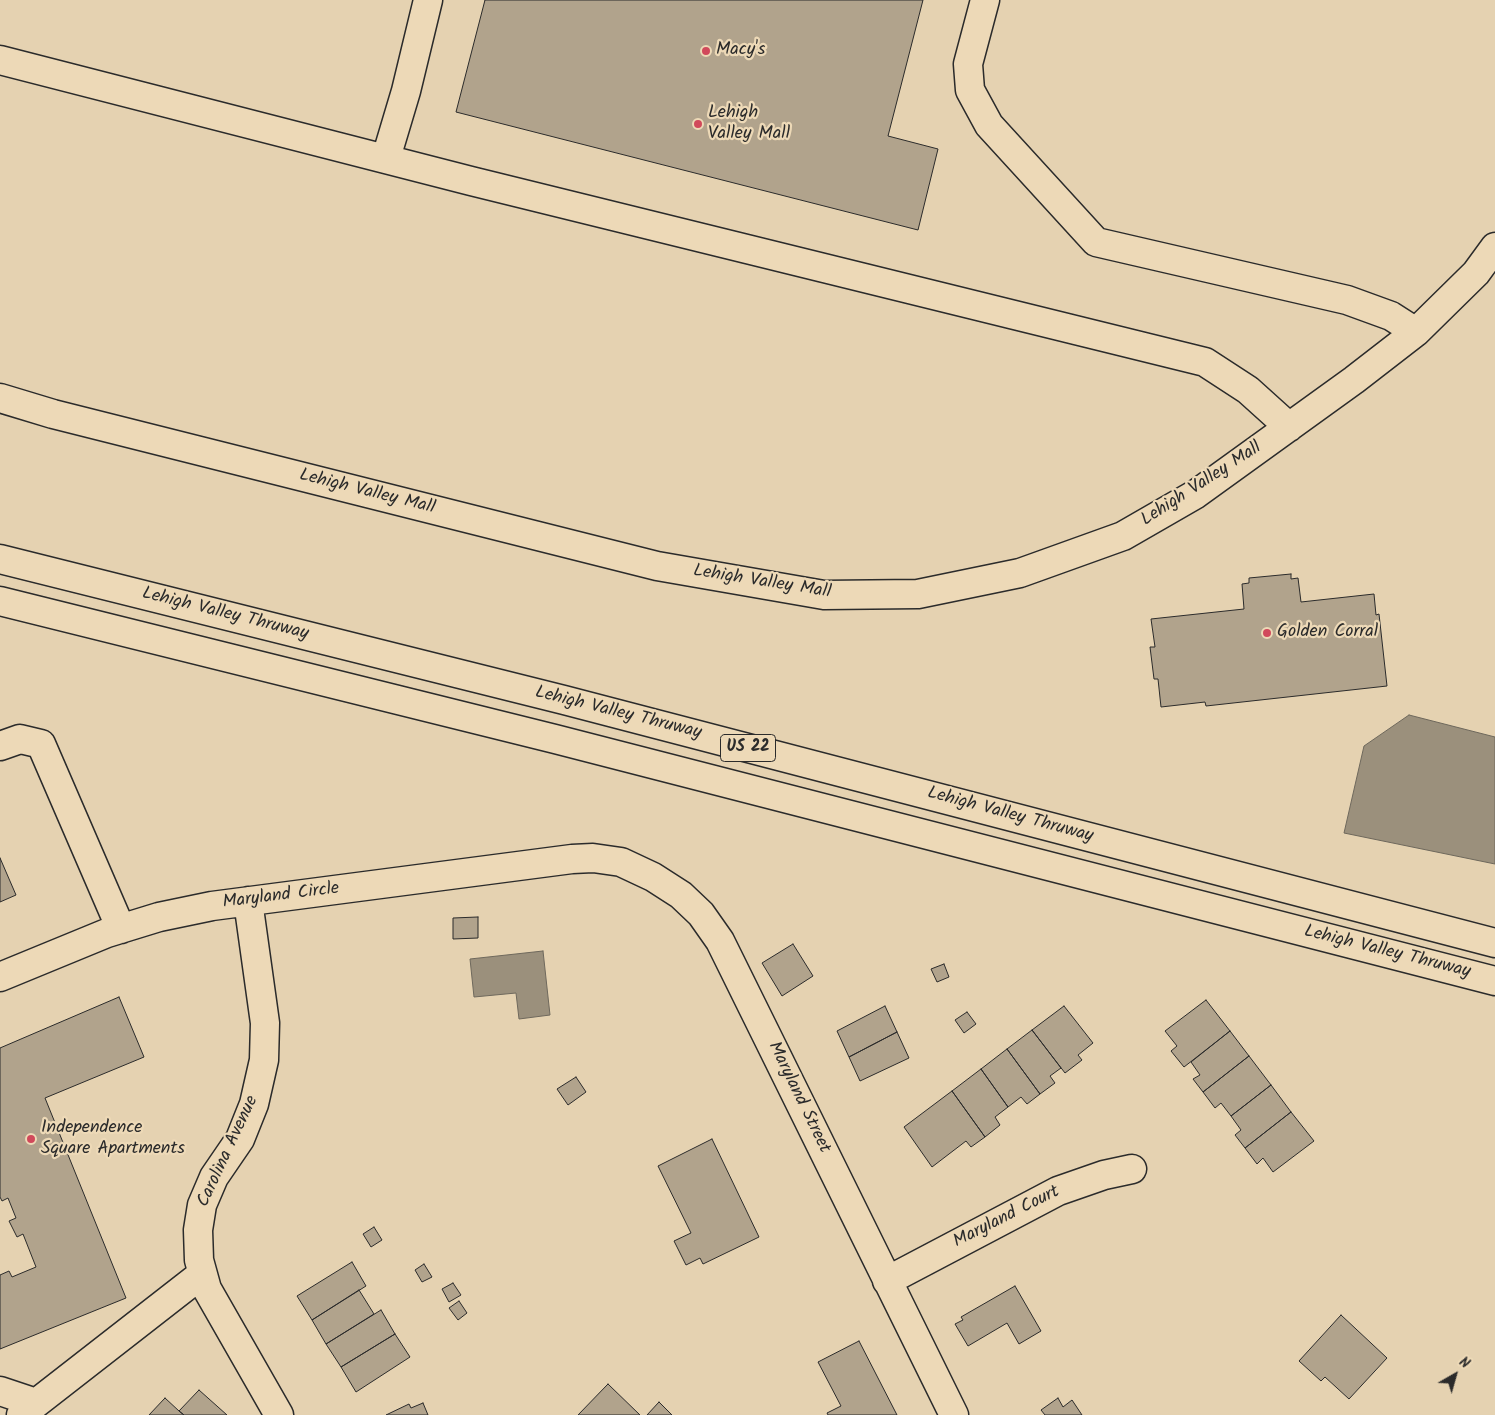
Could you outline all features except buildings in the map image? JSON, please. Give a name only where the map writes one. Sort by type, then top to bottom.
[{"type":"main road","points":[[386,158],[406,91],[428,0]]},
{"type":"main road","points":[[984,0],[968,64],[970,90],[988,125],[1096,242],[1347,300],[1391,316],[1416,332]]},
{"type":"main road","points":[[0,60],[471,181],[1205,362],[1248,390],[1289,428]]},
{"type":"main road","name":"Lehigh Valley Mall","points":[[0,398],[52,414],[657,566],[824,595],[918,594],[1020,573],[1048,563],[1123,536],[1196,494],[1289,428],[1416,332],[1476,273],[1495,247]]},
{"type":"main road","name":"Lehigh Valley Thruway","points":[[0,560],[564,700],[1495,943]]},
{"type":"main road","name":"Lehigh Valley Thruway","points":[[0,601],[555,739],[1495,981]]},
{"type":"main road","points":[[0,746],[20,739],[41,744],[121,929]]},
{"type":"main road","name":"Maryland Street","points":[[572,859],[593,858],[621,862],[653,877],[674,891],[701,914],[720,941],[954,1415]]},
{"type":"main road","name":"Maryland Circle","points":[[0,977],[159,916],[248,901],[572,859]]},
{"type":"main road","name":"Carolina Avenue","points":[[248,901],[265,1023],[264,1060],[254,1104],[240,1139],[214,1177],[202,1204],[198,1230],[199,1260],[206,1288],[279,1415]]},
{"type":"main road","name":"Maryland Court","points":[[887,1281],[1058,1191],[1104,1175],[1132,1169]]},
{"type":"main road","points":[[0,1391],[29,1409],[202,1274]]},
{"type":"shaded area","points":[[1409,715],[1495,737],[1495,864],[1344,833],[1364,746]]},
{"type":"shaded area","points":[[543,951],[550,1015],[519,1019],[516,993],[474,997],[470,959]]},
{"type":"place","name":"Macy's","points":[[706,51]]},
{"type":"place","name":"Lehigh Valley Mall","points":[[698,124]]},
{"type":"place","name":"Golden Corral","points":[[1267,633]]},
{"type":"place","name":"Independence Square Apartments","points":[[31,1139]]}]
